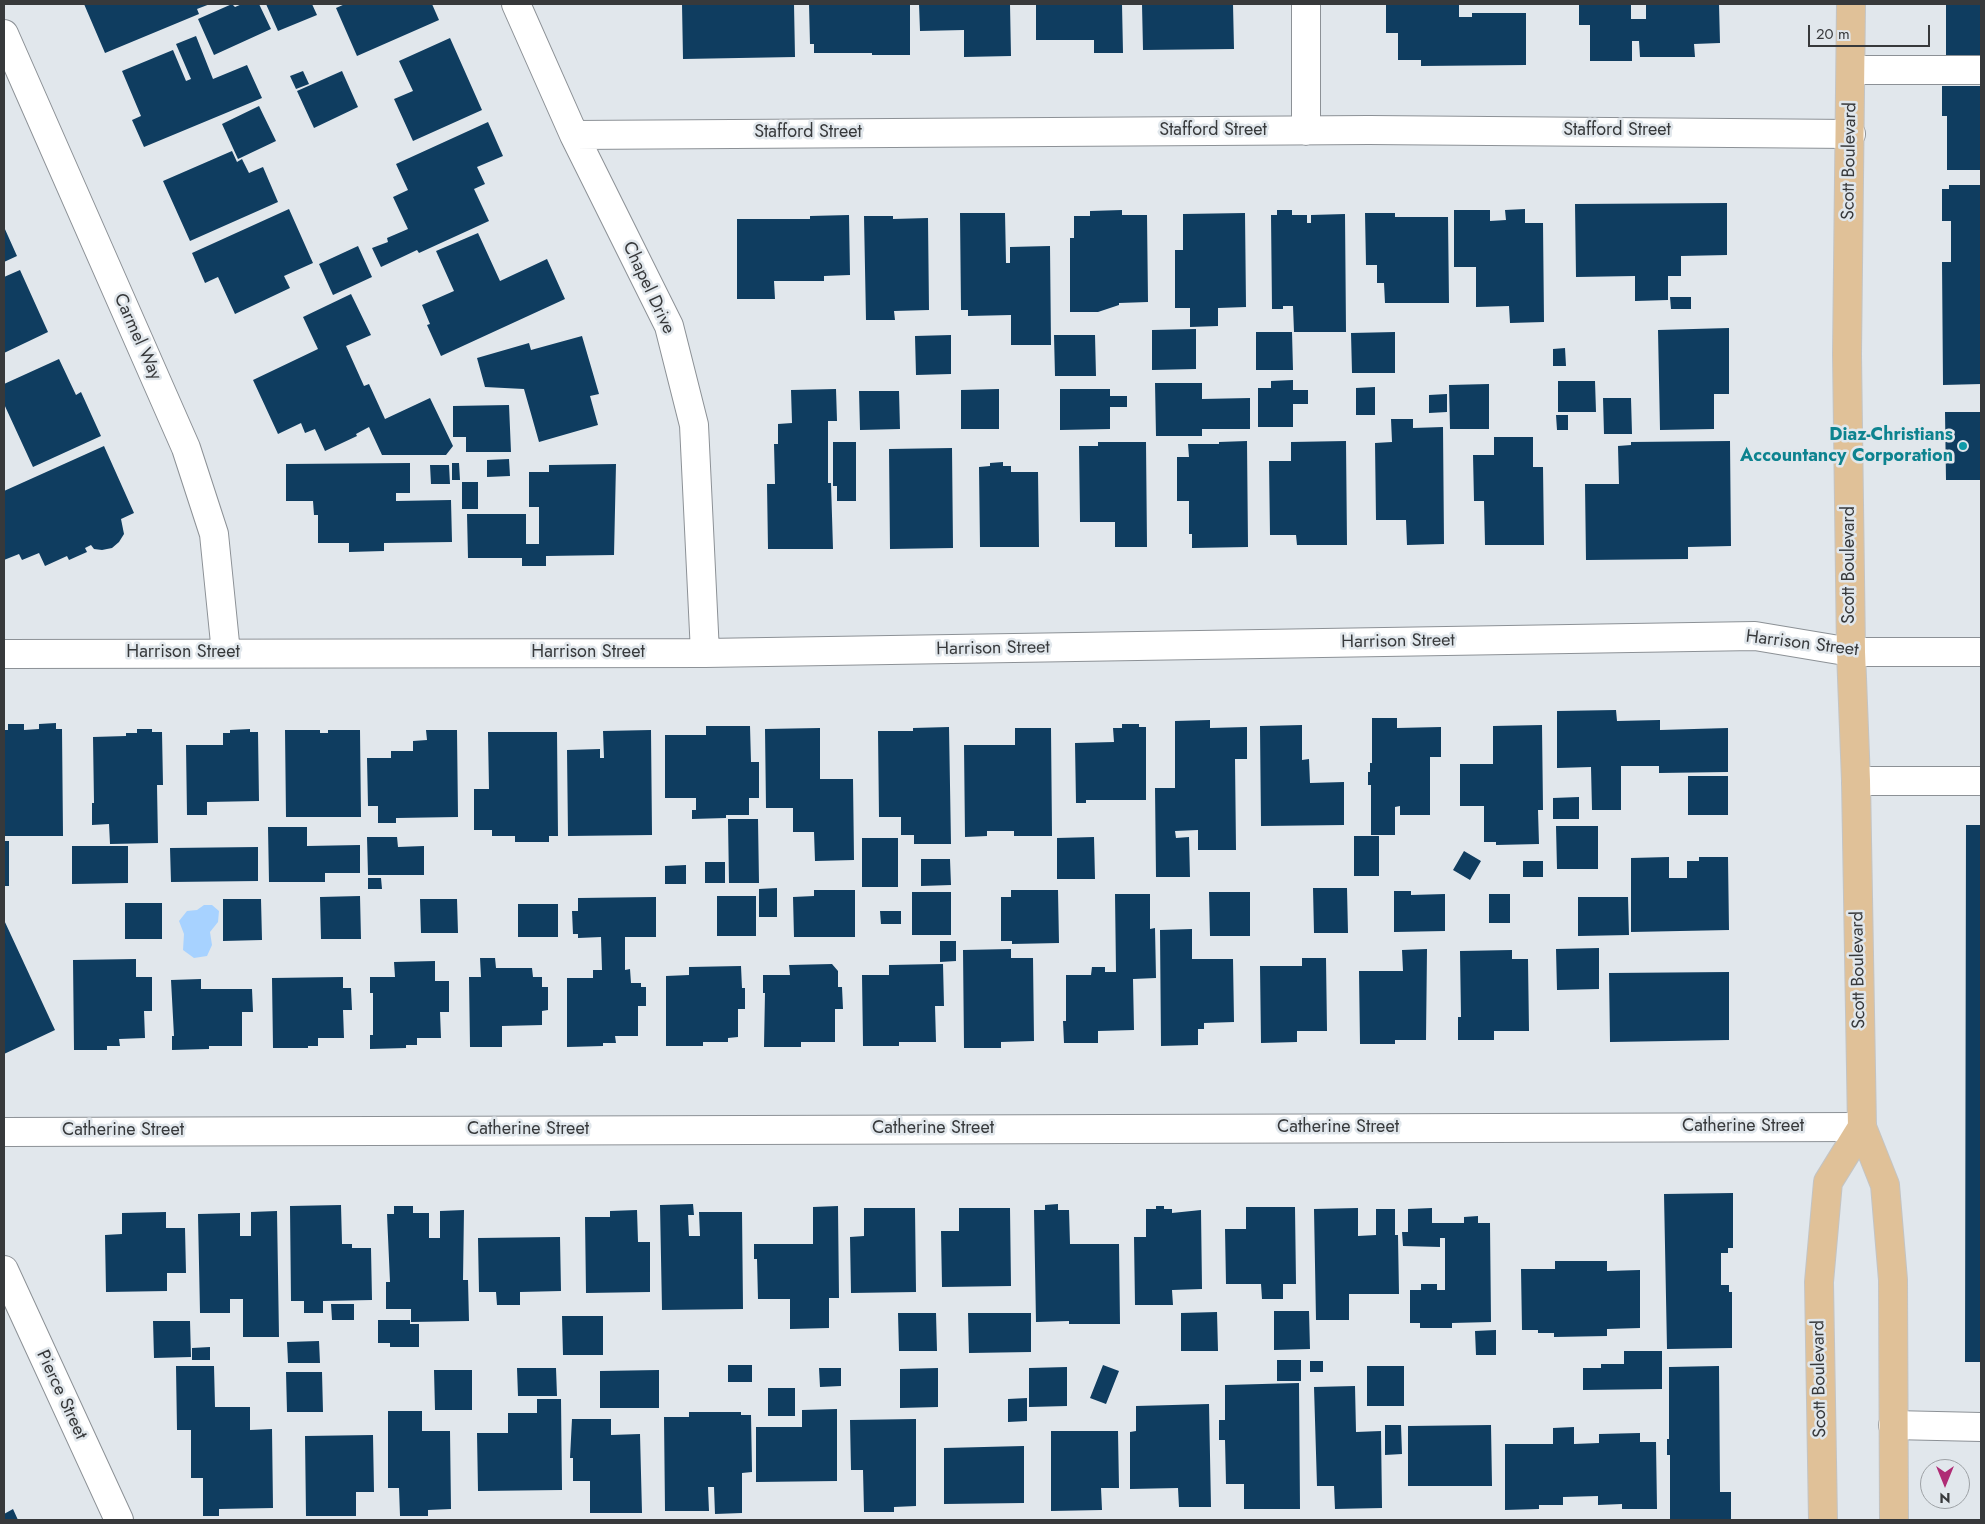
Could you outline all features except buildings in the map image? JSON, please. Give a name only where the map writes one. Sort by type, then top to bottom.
[{"type":"main road","name":"Scott Boulevard","points":[[1851,4],[1847,354],[1851,652],[1856,781],[1862,1127],[1885,1185],[1893,1280],[1894,1520]]},
{"type":"main road","name":"Scott Boulevard","points":[[1823,1520],[1819,1282],[1828,1182],[1862,1127]]},
{"type":"street","name":"Chapel Drive","points":[[516,4],[574,134],[669,326],[694,425],[705,653]]},
{"type":"street","points":[[1306,4],[1306,131]]},
{"type":"street","name":"Carmel Way","points":[[4,34],[186,448],[214,534],[226,653]]},
{"type":"street","points":[[1851,70],[1981,70]]},
{"type":"street","name":"Stafford Street","points":[[574,134],[1369,130],[1851,134]]},
{"type":"street","name":"Harrison Street","points":[[4,654],[705,653],[1755,636],[1851,652],[1981,652]]},
{"type":"street","points":[[1856,781],[1981,781]]},
{"type":"street","name":"Catherine Street","points":[[4,1132],[1862,1127]]},
{"type":"street","name":"Pierce Street","points":[[4,1270],[119,1520]]},
{"type":"street","points":[[1893,1425],[1981,1427]]},
{"type":"water","points":[[204,905],[212,905],[219,911],[218,922],[210,932],[212,945],[207,956],[194,958],[183,950],[184,934],[179,921],[187,911],[197,910]]},
{"type":"place","name":"Diaz-Christians Accountancy Corporation","points":[[1963,446]]}]
